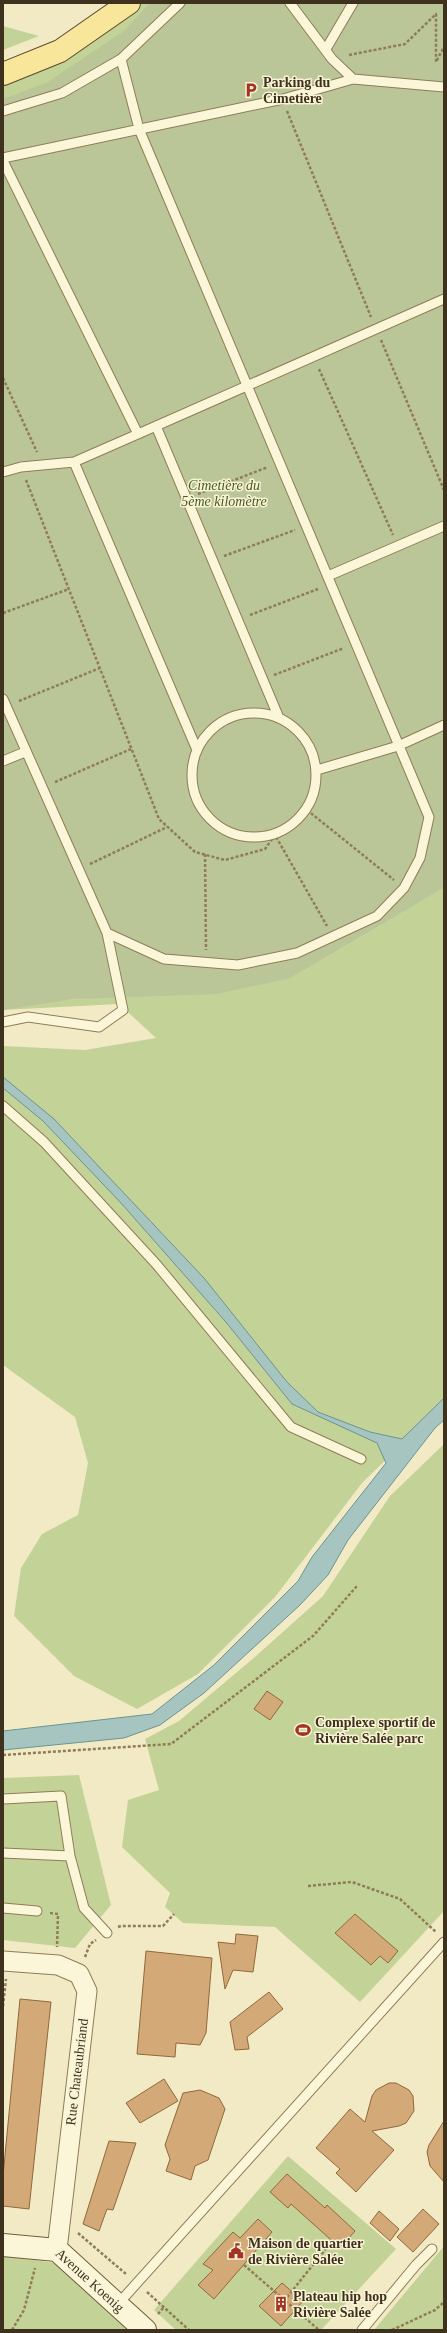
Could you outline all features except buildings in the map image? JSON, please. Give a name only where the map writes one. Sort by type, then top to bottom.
[{"type":"main road","points":[[3,74],[60,51],[129,3]]},
{"type":"main road","name":"Avenue Koenig","points":[[3,2245],[57,2250],[118,2304],[152,2322]]},
{"type":"street","name":"Rue Chateaubriand","points":[[5,1961],[58,1965],[79,1974],[87,1991],[57,2250]]},
{"type":"lane","points":[[3,111],[62,93],[121,59],[180,3]]},
{"type":"lane","points":[[290,3],[332,59],[353,79]]},
{"type":"lane","points":[[326,49],[353,3]]},
{"type":"lane","points":[[107,933],[164,959],[238,965],[297,953],[377,916],[404,888],[420,858],[429,817],[139,129],[121,59]]},
{"type":"lane","points":[[138,434],[3,160],[139,129],[283,99],[353,79],[444,87]]},
{"type":"lane","points":[[3,472],[21,467],[74,462],[246,384],[444,299]]},
{"type":"lane","points":[[156,426],[279,718]]},
{"type":"lane","points":[[74,462],[197,750]]},
{"type":"lane","points":[[330,580],[398,546],[444,526]]},
{"type":"lane","points":[[3,1022],[28,1017],[99,1027],[123,1010],[107,933],[25,752],[5,703]]},
{"type":"lane","points":[[260,713],[279,718],[294,727],[306,739],[314,754],[318,770],[316,791],[307,810],[293,825],[275,835],[255,838],[234,835],[216,825],[202,810],[193,791],[191,770],[197,750],[207,734],[222,721],[234,716],[260,713]]},
{"type":"lane","points":[[318,770],[398,746],[444,725]]},
{"type":"lane","points":[[3,761],[25,752]]},
{"type":"lane","points":[[3,1106],[44,1142],[158,1265],[291,1427],[361,1459]]},
{"type":"lane","points":[[3,1799],[60,1796],[70,1856],[84,1908],[107,1934]]},
{"type":"lane","points":[[3,1853],[70,1856]]},
{"type":"lane","points":[[3,1908],[37,1911]]},
{"type":"lane","points":[[118,2304],[441,1938]]},
{"type":"lane","points":[[362,2330],[416,2265],[432,2249]]},
{"type":"path","points":[[332,59],[405,44],[436,14],[436,62],[444,47]]},
{"type":"path","points":[[283,99],[376,329],[444,490]]},
{"type":"path","points":[[313,356],[398,546]]},
{"type":"path","points":[[3,378],[44,466]]},
{"type":"path","points":[[186,498],[280,462]]},
{"type":"path","points":[[21,467],[159,820],[195,852],[225,860],[265,849],[275,835],[333,937]]},
{"type":"path","points":[[213,560],[306,525]]},
{"type":"path","points":[[238,620],[330,580]]},
{"type":"path","points":[[3,613],[69,589]]},
{"type":"path","points":[[262,679],[355,644]]},
{"type":"path","points":[[5,703],[100,668]]},
{"type":"path","points":[[42,788],[131,749]]},
{"type":"path","points":[[307,810],[404,888]]},
{"type":"path","points":[[78,870],[167,827]]},
{"type":"path","points":[[205,854],[206,963]]},
{"type":"path","points":[[3,1755],[171,1744],[313,1636],[357,1586]]},
{"type":"path","points":[[308,1886],[352,1882],[400,1899],[441,1938]]},
{"type":"path","points":[[37,1911],[58,1914],[58,1965]]},
{"type":"path","points":[[3,2006],[5,1961]]},
{"type":"path","points":[[284,2301],[332,2241]]},
{"type":"path","points":[[244,2265],[319,2330]]},
{"type":"path","points":[[28,2266],[41,2269]]},
{"type":"path","points":[[12,2330],[24,2310],[35,2267]]},
{"type":"path","points":[[392,2330],[435,2310],[444,2302]]},
{"type":"path","points":[[152,2322],[164,2307]]},
{"type":"green space","points":[[129,3],[180,3],[3,126],[3,74]]},
{"type":"green space","name":"Cimetière du 5ème kilomètre","points":[[150,3],[444,3],[444,888],[291,978],[216,994],[74,999],[3,1010],[3,99],[46,83],[124,31]]},
{"type":"green space","points":[[3,26],[39,36],[3,50]]},
{"type":"green space","points":[[444,888],[444,1403],[362,1483],[275,1597],[198,1674],[137,1709],[74,1676],[14,1616],[21,1568],[42,1534],[78,1515],[88,1463],[75,1417],[3,1365],[3,1046],[85,1050],[156,1038],[119,1004],[3,1010],[3,1006],[291,978]]},
{"type":"green space","name":"Complexe sportif de Rivière Salée parc","points":[[444,1444],[444,1911],[360,2002],[275,1927],[183,1923],[165,1907],[170,1893],[122,1847],[128,1800],[159,1790],[145,1739],[179,1721],[256,1656],[323,1596],[390,1496]]},
{"type":"green space","points":[[79,1775],[111,1905],[75,1948],[3,1940],[3,1778]]},
{"type":"green space","points":[[288,2156],[396,2249],[321,2330],[176,2330],[154,2310]]},
{"type":"green space","points":[[444,2246],[444,2330],[374,2330]]},
{"type":"green space","points":[[3,2255],[55,2263],[71,2275],[132,2330],[3,2330]]},
{"type":"water","points":[[3,1077],[54,1119],[204,1278],[287,1382],[318,1412],[370,1432],[402,1439],[444,1398],[444,1420],[435,1428],[348,1540],[328,1575],[300,1605],[204,1693],[160,1725],[124,1738],[3,1750],[3,1731],[152,1714],[214,1665],[298,1581],[312,1557],[386,1463],[377,1443],[292,1404],[225,1321],[121,1203],[43,1121],[3,1088]]},
{"type":"place","name":"Parking du Cimetière","points":[[251,90]]},
{"type":"place","name":"Complexe sportif de Rivière Salée parc","points":[[303,1730]]},
{"type":"place","name":"Maison de quartier de Rivière Salée","points":[[236,2251]]},
{"type":"place","name":"Plateau hip hop Rivière Salée","points":[[281,2304]]}]
